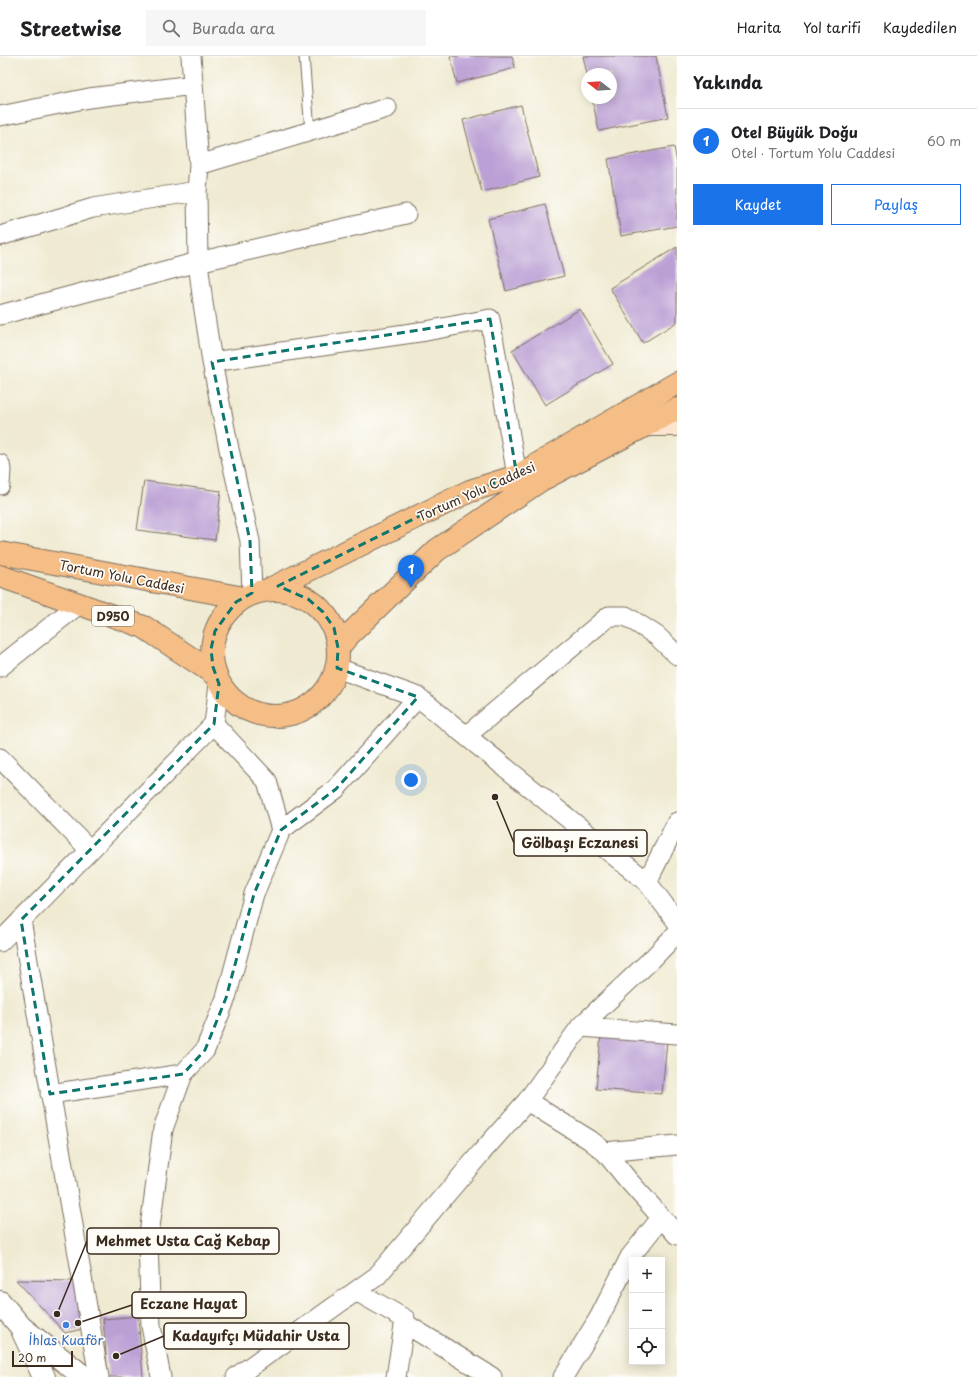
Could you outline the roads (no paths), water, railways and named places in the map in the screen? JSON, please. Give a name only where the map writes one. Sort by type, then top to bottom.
[{"type":"highway","name":"Tortum Yolu Caddesi","points":[[677,383],[517,476],[470,491],[236,602],[224,615],[215,631],[211,649],[213,667],[217,680],[230,699],[245,710],[262,716],[280,717],[300,712],[316,701],[329,686],[337,658],[347,637],[437,550],[541,480],[677,408]]},
{"type":"highway","name":"Tortum Yolu Caddesi","points":[[0,553],[255,594],[290,591],[308,599],[323,612],[334,628],[337,658]]},
{"type":"highway","name":"Tortum Yolu Caddesi","points":[[0,576],[144,627],[217,680]]},
{"type":"main road","points":[[647,425],[677,425]]},
{"type":"street","points":[[191,56],[200,165],[197,191],[198,262],[212,362],[229,449],[250,541],[255,594]]},
{"type":"street","points":[[0,116],[89,98],[193,86]]},
{"type":"street","points":[[200,165],[387,108]]},
{"type":"street","points":[[0,236],[93,208],[197,191]]},
{"type":"street","points":[[0,315],[198,262],[406,214]]},
{"type":"street","points":[[212,362],[426,331],[490,319],[517,476]]},
{"type":"street","points":[[0,464],[0,485]]},
{"type":"street","points":[[0,667],[79,604]]},
{"type":"street","points":[[466,736],[609,616],[626,616],[657,636],[677,655]]},
{"type":"street","points":[[337,658],[418,697],[647,882],[677,922]]},
{"type":"street","points":[[0,942],[214,724],[217,680]]},
{"type":"street","points":[[161,1377],[151,1326],[148,1242],[163,1129],[183,1074],[205,1050],[226,998],[254,894],[281,830],[336,788],[418,697]]},
{"type":"street","points":[[214,724],[267,782],[281,830]]},
{"type":"street","points":[[0,758],[90,850]]},
{"type":"street","points":[[647,882],[677,822]]},
{"type":"street","points":[[21,920],[99,1377]]},
{"type":"street","points":[[236,1377],[377,1276],[527,1101],[580,1027],[653,958],[677,933]]},
{"type":"street","points":[[580,1027],[677,1034]]},
{"type":"street","points":[[50,1094],[183,1074]]},
{"type":"street","points":[[527,1101],[590,1140],[605,1152],[660,1218],[677,1235]]},
{"type":"street","points":[[605,1152],[677,1145]]},
{"type":"street","points":[[563,1377],[599,1318],[630,1257],[660,1218]]},
{"type":"street","points":[[356,1291],[405,1318],[396,1377]]},
{"type":"street","points":[[0,1302],[21,1327],[84,1377]]},
{"type":"street","points":[[404,1323],[492,1377]]},
{"type":"street","points":[[21,1327],[44,1377]]},
{"type":"lane","points":[[304,56],[310,131]]},
{"type":"place","name":"Otel Büyük Doğu","points":[[411,588]]},
{"type":"place","name":"Gölbaşı Eczanesi","points":[[495,797]]},
{"type":"place","name":"Mehmet Usta Cağ Kebap","points":[[57,1314]]},
{"type":"place","name":"Eczane Hayat","points":[[78,1323]]},
{"type":"place","name":"İhlas Kuaför","points":[[66,1325]]},
{"type":"place","name":"Kadayıfçı Müdahir Usta","points":[[116,1356]]}]
